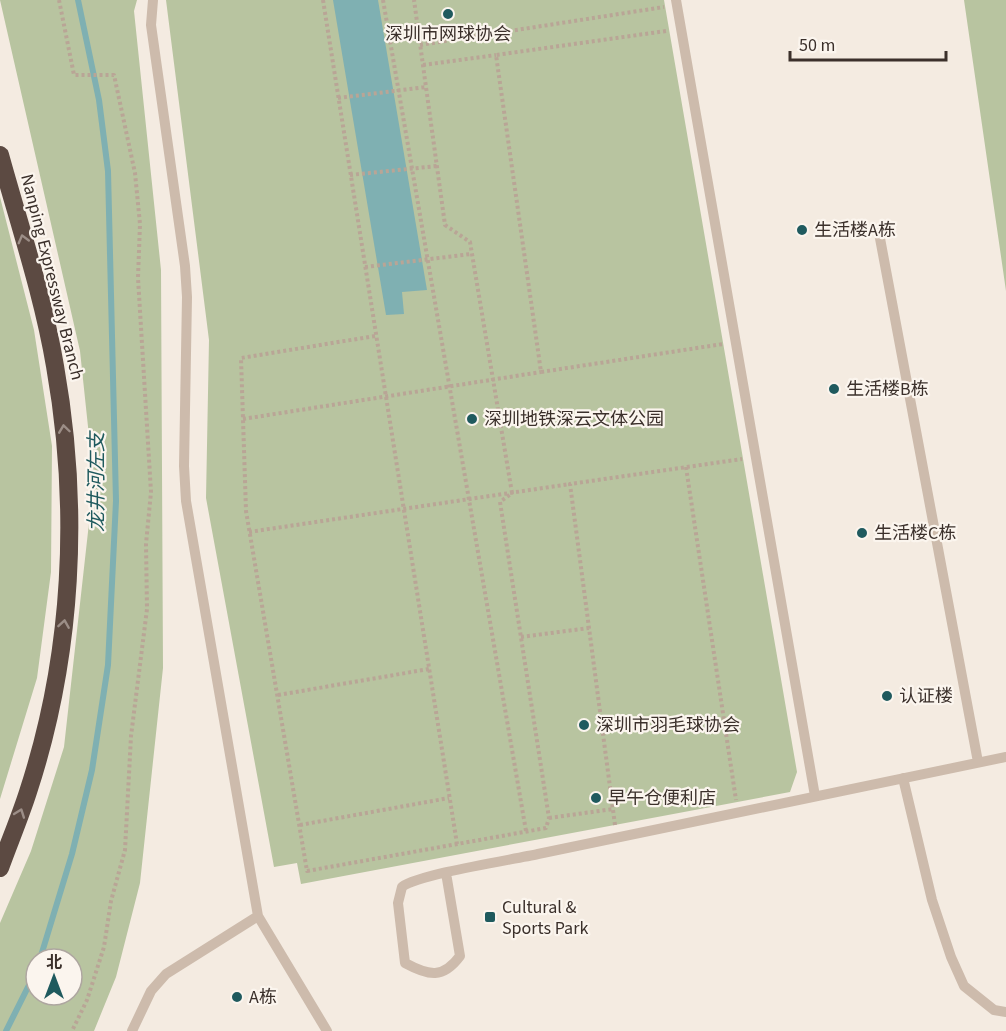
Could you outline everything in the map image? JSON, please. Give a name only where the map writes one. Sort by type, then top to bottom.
[{"type":"highway","name":"Nanping Expressway Branch","points":[[0,155],[55,364],[67,447],[71,526],[66,610],[51,703],[29,791],[0,868]]},
{"type":"lane","points":[[153,0],[151,25],[187,297],[184,466],[186,501],[258,916],[327,1031]]},
{"type":"lane","points":[[676,2],[815,796]]},
{"type":"lane","points":[[879,233],[978,762]]},
{"type":"lane","points":[[446,873],[460,956],[450,969],[437,973],[423,973],[405,963],[398,903],[402,887],[408,881],[446,873],[617,838],[737,813],[978,762],[1006,757]]},
{"type":"lane","points":[[903,778],[932,900],[951,957],[964,986],[994,1010],[1006,1012]]},
{"type":"lane","points":[[132,1031],[151,992],[165,974],[258,916]]},
{"type":"path","points":[[59,0],[74,75],[114,75],[135,173],[140,224],[138,278],[151,492],[146,544],[147,609],[131,736],[125,850],[111,901],[104,947],[87,1000],[72,1031]]},
{"type":"path","points":[[323,0],[457,844]]},
{"type":"path","points":[[383,0],[526,831]]},
{"type":"path","points":[[414,0],[445,225],[470,242],[512,493]]},
{"type":"path","points":[[420,45],[676,2]]},
{"type":"path","points":[[423,65],[681,29]]},
{"type":"path","points":[[496,55],[541,372]]},
{"type":"path","points":[[338,98],[426,87]]},
{"type":"path","points":[[350,175],[437,166]]},
{"type":"path","points":[[365,267],[472,254]]},
{"type":"path","points":[[375,336],[241,358],[246,511],[307,871],[546,828],[549,818],[500,502],[512,493]]},
{"type":"path","points":[[243,419],[735,342]]},
{"type":"path","points":[[249,532],[755,456]]},
{"type":"path","points":[[686,467],[737,813]]},
{"type":"path","points":[[570,484],[617,838]]},
{"type":"path","points":[[520,637],[589,628]]},
{"type":"path","points":[[278,695],[429,669]]},
{"type":"path","points":[[300,825],[450,798]]},
{"type":"path","points":[[549,818],[613,809]]},
{"type":"green space","points":[[0,0],[137,0],[134,11],[161,270],[163,668],[140,883],[116,977],[94,1031],[0,1031],[0,923],[31,851],[64,747],[90,514],[89,436],[80,351]]},
{"type":"green space","name":"深圳地铁深云文体公园","points":[[166,0],[664,0],[797,772],[790,792],[301,884],[297,863],[274,867],[206,498],[209,340]]},
{"type":"green space","points":[[964,0],[1006,0],[1006,291]]},
{"type":"green space","points":[[0,197],[34,330],[52,446],[51,572],[37,678],[0,799]]},
{"type":"water","points":[[333,0],[378,0],[427,290],[402,292],[404,314],[386,315]]},
{"type":"waterway","name":"龙井河左支","points":[[44,947],[72,854],[92,770],[108,665],[116,501],[108,171],[99,100],[78,0]]},
{"type":"waterway","name":"龙井河左支","points":[[6,1031],[24,995]]},
{"type":"place","name":"深圳市网球协会","points":[[448,14]]},
{"type":"place","name":"生活楼A栋","points":[[802,230]]},
{"type":"place","name":"生活楼B栋","points":[[834,389]]},
{"type":"place","name":"深圳地铁深云文体公园","points":[[472,419]]},
{"type":"place","name":"生活楼C栋","points":[[862,533]]},
{"type":"place","name":"认证楼","points":[[887,696]]},
{"type":"place","name":"深圳市羽毛球协会","points":[[584,725]]},
{"type":"place","name":"早午仓便利店","points":[[596,798]]},
{"type":"place","name":"Cultural & Sports Park","points":[[490,917]]},
{"type":"place","name":"A栋","points":[[237,997]]}]
